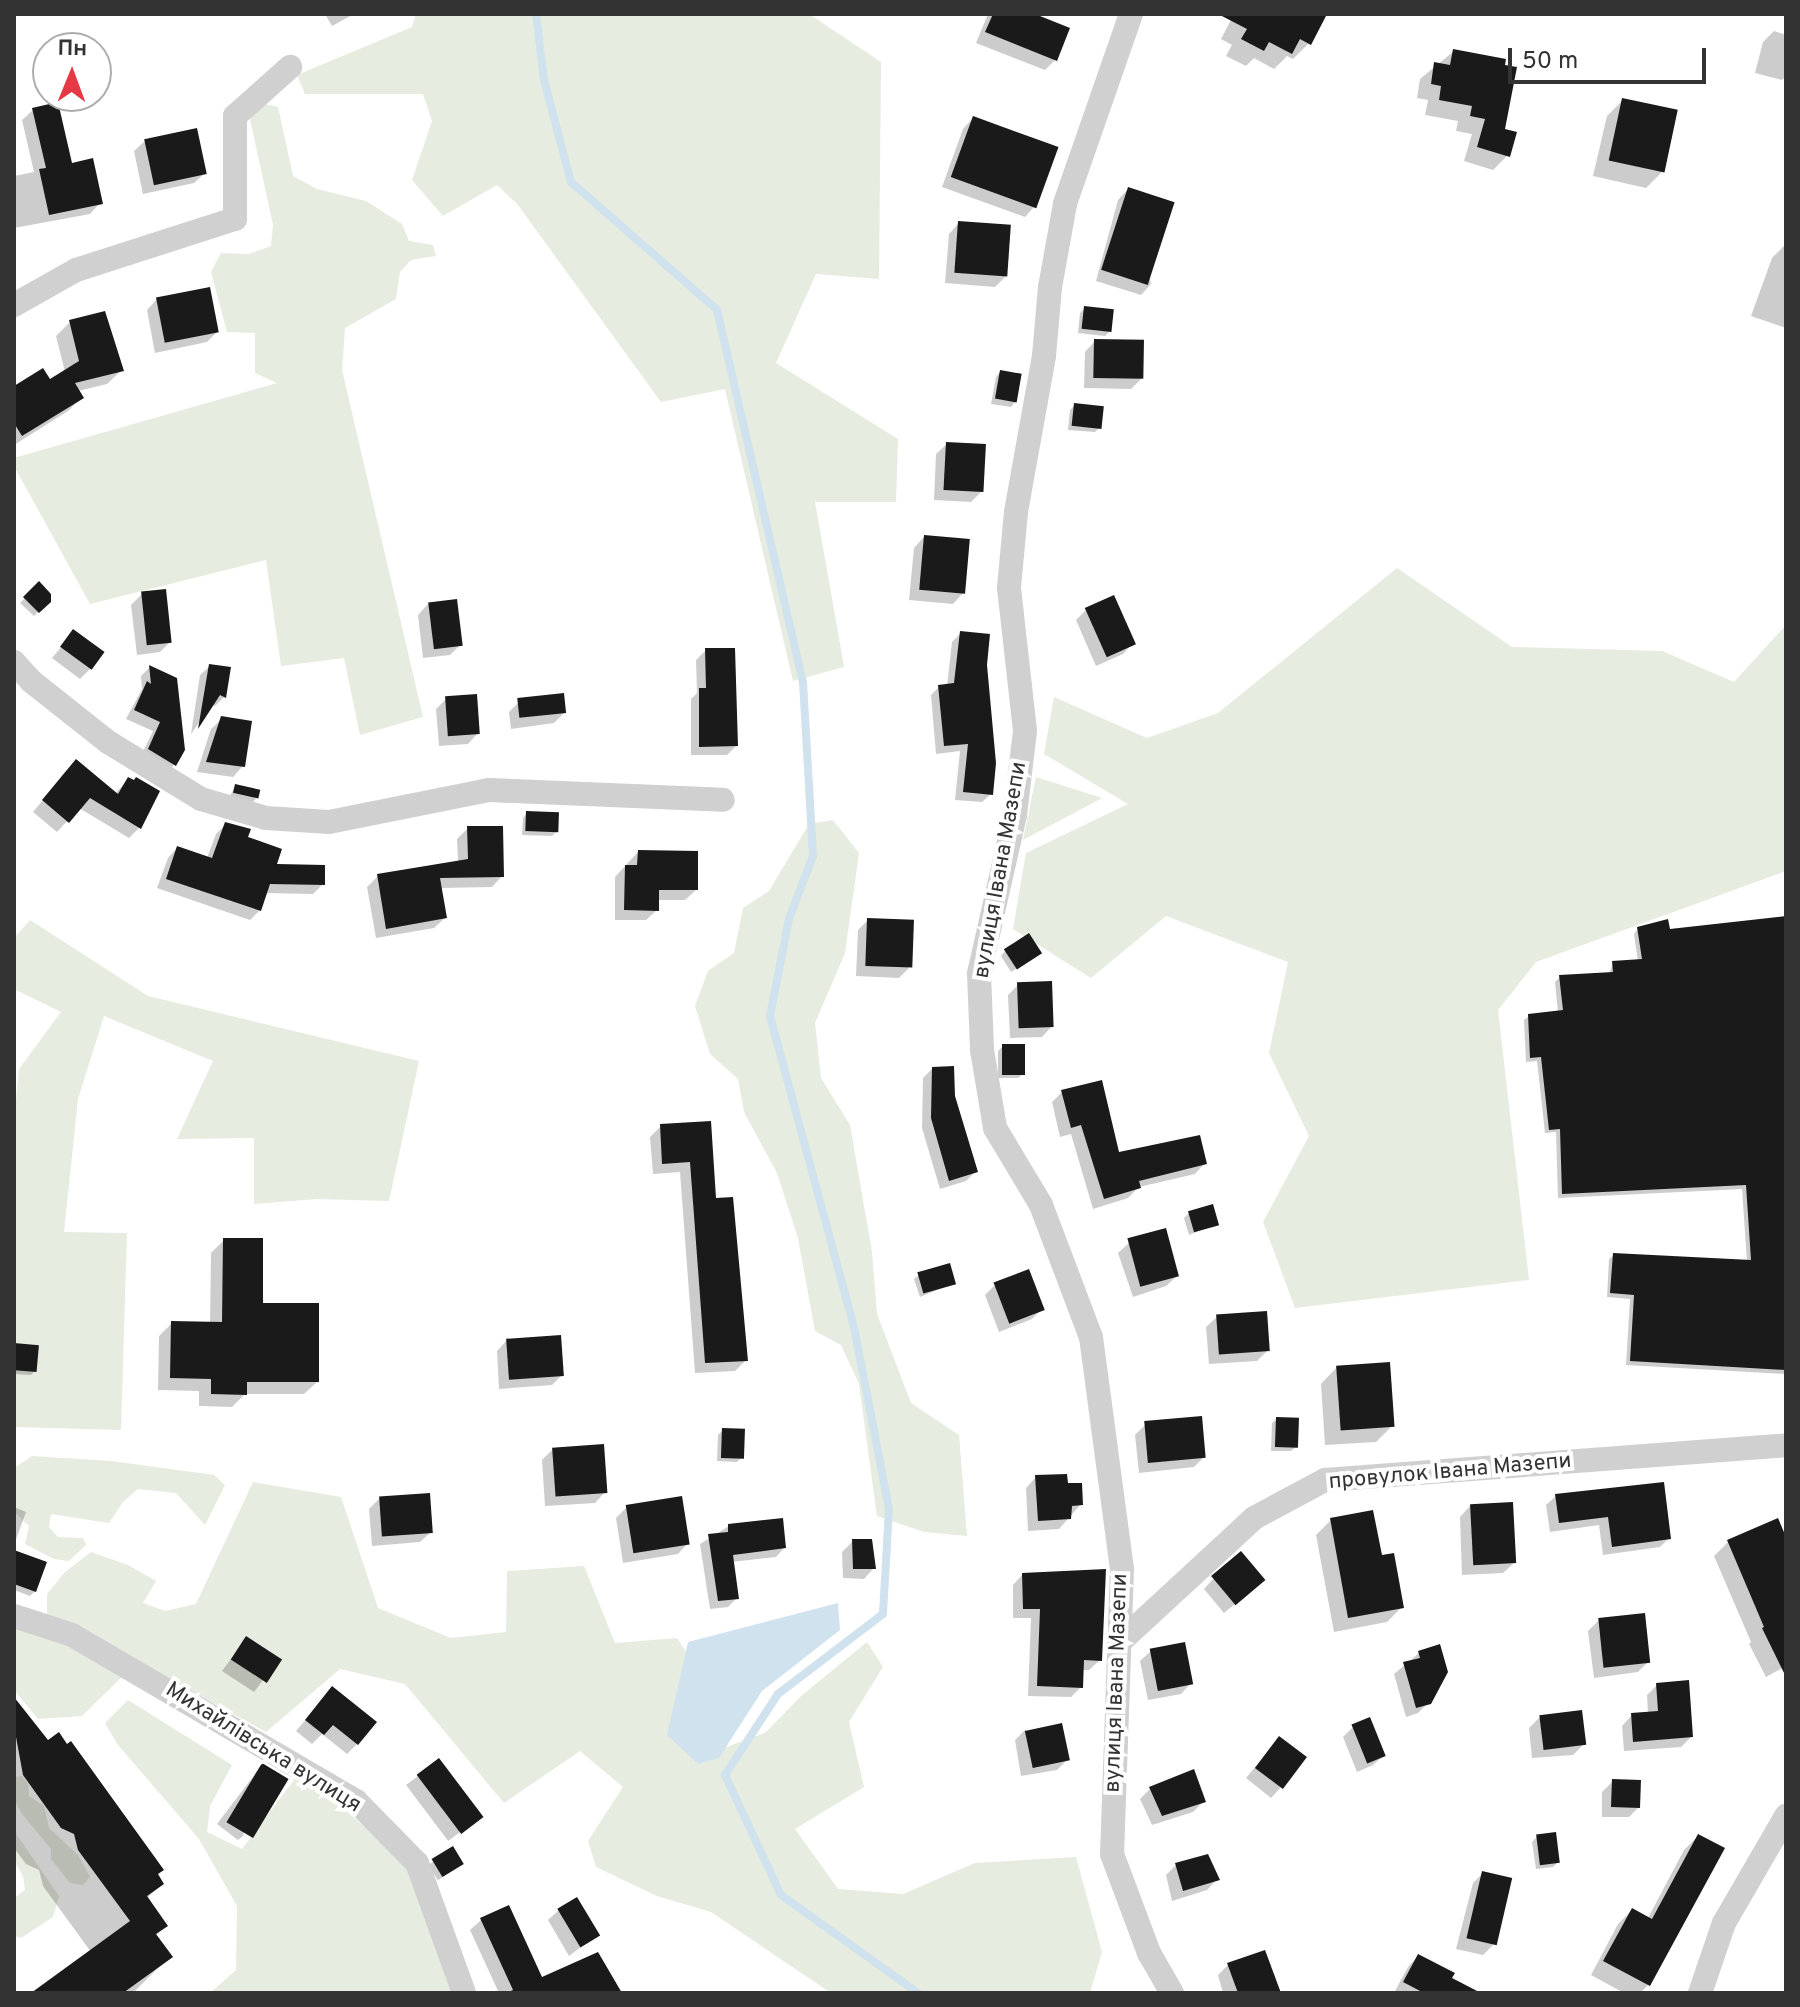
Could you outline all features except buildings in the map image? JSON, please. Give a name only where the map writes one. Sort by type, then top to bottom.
[{"type":"street","name":"вулиця Івана Мазепи","points":[[1131,14],[1065,204],[1050,287],[1044,356],[1016,512],[1009,588],[1025,731],[1015,815],[979,974],[982,1050],[995,1128],[1041,1205],[1091,1337],[1122,1569],[1122,1640],[1113,1760],[1112,1854],[1149,1953],[1172,1993]]},
{"type":"street","points":[[14,305],[76,270],[235,219],[235,116],[290,67]]},
{"type":"street","points":[[14,662],[31,681],[108,742],[201,799],[266,818],[329,822],[489,790],[723,800]]},
{"type":"street","name":"провулок Івана Мазепи","points":[[1122,1640],[1254,1518],[1325,1480],[1786,1445]]},
{"type":"street","name":"Михайлівська вулиця","points":[[14,1616],[72,1635],[356,1801],[417,1863],[464,1993]]},
{"type":"street","points":[[1700,1993],[1724,1923],[1786,1816]]},
{"type":"shaded area","points":[[416,14],[809,14],[881,62],[879,279],[816,274],[776,363],[898,439],[896,502],[815,502],[844,667],[793,681],[725,389],[661,402],[518,205],[497,185],[443,216],[412,180],[432,121],[423,94],[305,94],[297,75],[412,27]]},
{"type":"shaded area","points":[[265,104],[278,107],[293,176],[317,189],[366,201],[402,224],[409,241],[433,245],[436,256],[411,260],[400,272],[396,299],[345,328],[342,370],[423,717],[360,735],[344,658],[281,666],[266,560],[90,604],[14,466],[14,458],[277,383],[255,373],[255,333],[227,332],[211,272],[221,253],[249,254],[271,246],[273,225],[250,119],[251,111]]},
{"type":"shaded area","points":[[1397,568],[1512,647],[1662,651],[1734,682],[1786,625],[1786,871],[1536,962],[1498,1010],[1529,1280],[1295,1308],[1263,1222],[1309,1136],[1269,1053],[1288,962],[1166,916],[1091,978],[1013,929],[1026,853],[1128,804],[1044,754],[1054,697],[1147,738],[1218,713]]},
{"type":"shaded area","points":[[1036,777],[1102,798],[1023,840]]},
{"type":"shaded area","points":[[833,820],[859,853],[845,953],[815,1023],[821,1078],[850,1125],[872,1252],[877,1314],[911,1403],[959,1435],[967,1536],[924,1532],[877,1516],[859,1384],[841,1345],[815,1331],[798,1238],[777,1173],[744,1112],[738,1079],[710,1054],[695,1006],[708,971],[734,953],[743,908],[769,891],[809,824]]},
{"type":"shaded area","points":[[30,920],[148,996],[419,1061],[389,1201],[316,1199],[254,1204],[254,1138],[177,1139],[213,1061],[104,1016],[78,1099],[64,1232],[127,1233],[121,1430],[14,1427],[14,1120],[19,1069],[61,1012],[14,989],[14,938]]},
{"type":"shaded area","points":[[32,1456],[111,1461],[214,1475],[225,1485],[205,1525],[176,1493],[138,1489],[123,1502],[109,1523],[51,1514],[49,1527],[58,1537],[83,1538],[86,1545],[69,1561],[54,1559],[25,1544],[29,1526],[14,1512],[14,1468]]},
{"type":"shaded area","points":[[253,1482],[341,1497],[378,1608],[451,1638],[506,1632],[507,1571],[584,1566],[615,1643],[677,1638],[698,1670],[704,1755],[765,1733],[801,1696],[867,1642],[883,1667],[849,1722],[864,1787],[795,1829],[838,1889],[903,1894],[975,1863],[1076,1857],[1102,1952],[1090,1993],[831,1993],[711,1912],[657,1896],[596,1867],[588,1841],[623,1787],[580,1751],[504,1803],[405,1684],[340,1669],[266,1732],[99,1641],[47,1617],[47,1594],[65,1572],[91,1552],[128,1565],[156,1581],[143,1603],[165,1611],[196,1604]]},
{"type":"shaded area","points":[[14,1624],[76,1642],[127,1672],[82,1716],[38,1719],[14,1690]]},
{"type":"shaded area","points":[[128,1700],[232,1765],[210,1806],[207,1832],[242,1849],[297,1776],[315,1783],[407,1865],[454,1993],[210,1993],[236,1970],[237,1906],[199,1839],[118,1745],[105,1723]]},
{"type":"shaded area","points":[[22,1776],[28,1784],[29,1796],[44,1806],[49,1828],[78,1855],[90,1877],[83,1885],[70,1883],[51,1859],[51,1849],[22,1814],[15,1801],[14,1777]]},
{"type":"shaded area","points":[[14,1831],[59,1896],[53,1917],[21,1938],[14,1936],[14,1898],[25,1890],[23,1876],[14,1861]]},
{"type":"water","points":[[838,1603],[840,1630],[762,1691],[719,1758],[698,1764],[667,1735],[688,1642]]},
{"type":"waterway","points":[[536,14],[544,80],[571,182],[717,310],[803,682],[813,856],[789,919],[770,1016],[854,1327],[889,1509],[883,1614],[778,1694],[725,1775],[781,1895],[918,1993]]}]
